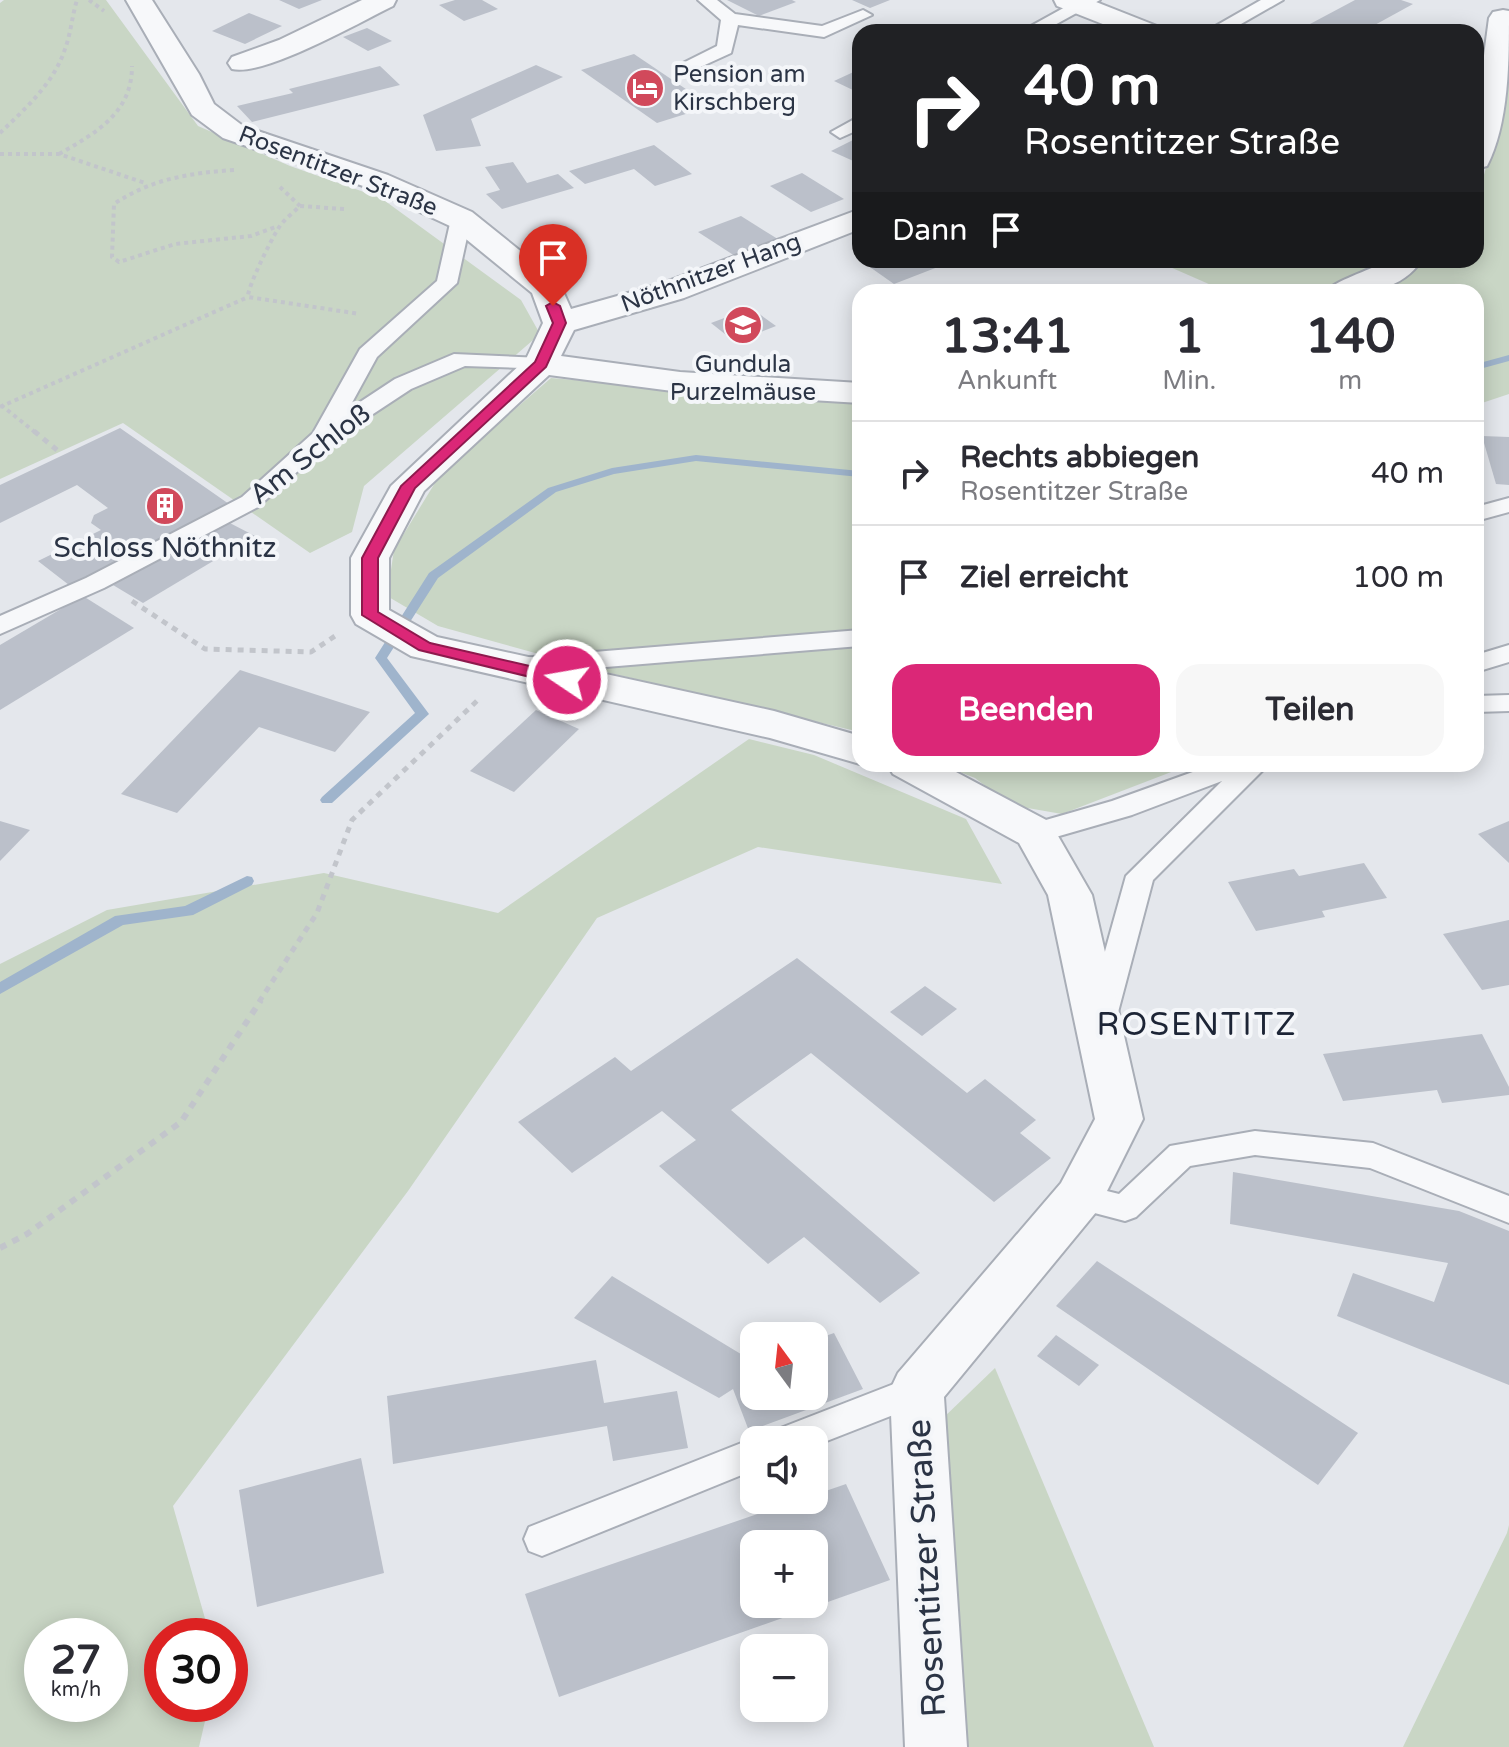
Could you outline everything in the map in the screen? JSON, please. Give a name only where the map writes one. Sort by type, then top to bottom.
[{"type":"street","name":"Rosentitzer Straße","points":[[139,0],[185,74],[202,109],[233,132],[377,181],[461,219],[547,289],[560,323]]},
{"type":"street","points":[[242,63],[289,46],[383,0]]},
{"type":"street","points":[[1079,2],[1129,24]]},
{"type":"street","points":[[1484,140],[1489,127],[1503,18]]},
{"type":"street","name":"Nöthnitzer Hang","points":[[560,323],[672,291],[852,221]]},
{"type":"street","points":[[1365,284],[1382,278],[1395,268]]},
{"type":"street","points":[[560,323],[541,364],[409,486],[370,558],[370,615],[425,647],[774,725],[852,748]]},
{"type":"street","points":[[541,364],[680,382],[852,393]]},
{"type":"street","points":[[923,772],[1035,833]]},
{"type":"street","name":"Rosentitzer Straße","points":[[936,1747],[917,1390],[1079,1197],[1119,1119],[1070,895],[1035,833]]},
{"type":"lane","points":[[707,0],[730,19],[824,32],[863,15]]},
{"type":"lane","points":[[1229,24],[1274,0]]},
{"type":"lane","points":[[1042,24],[1079,2]]},
{"type":"lane","points":[[685,69],[725,49],[730,19]]},
{"type":"lane","points":[[840,132],[852,126]]},
{"type":"lane","points":[[321,438],[368,354],[447,283],[461,219]]},
{"type":"lane","name":"Am Schloß","points":[[0,626],[95,583],[250,502],[321,438],[403,384],[462,359],[541,364]]},
{"type":"lane","points":[[1484,512],[1509,505]]},
{"type":"lane","points":[[508,667],[852,639]]},
{"type":"lane","points":[[1484,661],[1509,653]]},
{"type":"lane","points":[[1484,704],[1509,703]]},
{"type":"lane","points":[[1035,833],[1122,808],[1220,772]]},
{"type":"lane","points":[[1100,1024],[1140,876],[1248,772]]},
{"type":"lane","points":[[1079,1197],[1125,1208],[1181,1155],[1255,1143],[1373,1156],[1509,1210]]},
{"type":"lane","name":"Rosentitzer Straße","points":[[826,1426],[917,1390]]},
{"type":"lane","points":[[542,1539],[740,1460]]},
{"type":"path","points":[[0,133],[48,83],[64,52],[68,25],[77,0]]},
{"type":"path","points":[[89,0],[103,10],[110,22]]},
{"type":"path","points":[[59,154],[101,130],[125,105],[134,81],[132,61]]},
{"type":"path","points":[[0,154],[59,154],[146,184]]},
{"type":"path","points":[[246,173],[234,170],[182,173],[146,184],[114,204],[112,257],[119,262],[175,244],[251,236],[279,226]]},
{"type":"path","points":[[271,180],[300,206],[357,210]]},
{"type":"path","points":[[248,297],[247,288],[265,259],[279,226],[300,206]]},
{"type":"path","points":[[57,450],[1,406],[248,297],[368,316]]},
{"type":"path","points":[[149,610],[205,649],[311,652]]},
{"type":"path","points":[[0,1248],[27,1234],[181,1122],[317,913],[352,820],[462,717],[508,667]]},
{"type":"green space","points":[[4,0],[106,0],[198,126],[290,166],[381,198],[521,300],[540,334],[364,486],[352,532],[310,553],[123,423],[0,479],[0,3]]},
{"type":"green space","points":[[1509,52],[1509,394],[1484,402],[1484,284],[1384,284],[1407,268],[1484,268],[1484,175]]},
{"type":"green space","points":[[1172,268],[1378,268],[1343,284],[1209,284]]},
{"type":"green space","points":[[551,378],[726,393],[852,399],[852,730],[593,669],[438,626],[387,596],[394,550],[441,473]]},
{"type":"green space","points":[[749,739],[814,755],[966,819],[1002,884],[758,847],[597,918],[408,1191],[173,1506],[205,1618],[144,1618],[144,1722],[205,1722],[199,1747],[0,1747],[0,964],[107,910],[324,873],[498,913]]},
{"type":"green space","points":[[960,772],[1171,772],[1062,814],[1010,805],[975,778]]},
{"type":"green space","points":[[995,1368],[1154,1747],[967,1747],[940,1421]]},
{"type":"green space","points":[[1509,1525],[1509,1747],[1403,1747],[1507,1533]]},
{"type":"building","points":[[279,0],[322,0],[299,9]]},
{"type":"building","points":[[455,0],[482,0],[498,9],[464,21],[439,5]]},
{"type":"building","points":[[727,0],[792,0],[796,2],[759,16]]},
{"type":"building","points":[[852,0],[890,0],[870,8]]},
{"type":"building","points":[[1355,0],[1401,0],[1413,4],[1377,24],[1310,24]]},
{"type":"building","points":[[249,13],[282,26],[245,44],[212,31]]},
{"type":"building","points":[[367,28],[392,41],[368,51],[343,37]]},
{"type":"building","name":"Pension am Kirschberg","points":[[634,54],[711,106],[657,123],[581,70]]},
{"type":"building","points":[[536,65],[563,77],[471,119],[481,146],[436,151],[423,115]]},
{"type":"building","points":[[380,66],[400,85],[252,122],[237,106],[293,93],[289,89]]},
{"type":"building","points":[[852,73],[852,90],[834,81]]},
{"type":"building","points":[[852,140],[852,160],[831,151]]},
{"type":"building","points":[[654,145],[692,174],[655,186],[634,169],[585,184],[569,171]]},
{"type":"building","points":[[513,162],[527,183],[558,174],[574,188],[502,209],[486,194],[500,190],[485,167]]},
{"type":"building","points":[[802,173],[844,199],[811,212],[770,186]]},
{"type":"building","points":[[741,216],[781,241],[738,258],[698,232]]},
{"type":"building","points":[[871,268],[935,268],[894,284]]},
{"type":"building","name":"Gundula Purzelmäuse","points":[[751,308],[776,326],[735,342],[711,323]]},
{"type":"building","name":"Schloss Nöthnitz","points":[[120,428],[229,504],[69,585],[38,561],[101,530],[91,523],[94,515],[108,508],[77,485],[0,523],[0,485]]},
{"type":"building","points":[[1484,436],[1509,437],[1509,485],[1496,484]]},
{"type":"building","points":[[224,520],[255,536],[143,603],[113,585]]},
{"type":"building","points":[[83,596],[134,628],[0,710],[0,645]]},
{"type":"building","points":[[240,670],[370,712],[335,752],[259,727],[177,813],[121,794]]},
{"type":"building","points":[[536,710],[579,729],[514,792],[470,771]]},
{"type":"building","points":[[0,821],[30,830],[0,861]]},
{"type":"building","points":[[1509,821],[1509,863],[1478,834]]},
{"type":"building","points":[[1364,863],[1387,898],[1322,911],[1325,917],[1256,931],[1228,882],[1294,869],[1299,876]]},
{"type":"building","points":[[1509,920],[1509,985],[1482,990],[1443,934]]},
{"type":"building","points":[[797,958],[967,1093],[985,1079],[1036,1120],[1020,1133],[1051,1158],[994,1202],[811,1053],[731,1110],[920,1273],[880,1303],[804,1237],[768,1264],[659,1166],[696,1140],[662,1111],[572,1173],[518,1122],[615,1057],[631,1071]]},
{"type":"building","points":[[925,986],[957,1009],[922,1036],[890,1012]]},
{"type":"building","points":[[1482,1034],[1509,1087],[1509,1095],[1442,1103],[1437,1090],[1343,1101],[1323,1054]]},
{"type":"building","points":[[1233,1172],[1459,1211],[1509,1231],[1509,1385],[1337,1316],[1353,1273],[1434,1302],[1448,1263],[1230,1224]]},
{"type":"building","points":[[1097,1261],[1358,1433],[1318,1485],[1056,1306]]},
{"type":"building","points":[[612,1276],[740,1354],[740,1407],[733,1389],[719,1398],[574,1318]]},
{"type":"building","points":[[834,1333],[863,1389],[828,1402],[828,1335]]},
{"type":"building","points":[[1056,1335],[1099,1365],[1079,1386],[1037,1356]]},
{"type":"building","points":[[596,1360],[604,1403],[677,1391],[688,1448],[613,1461],[607,1426],[393,1464],[387,1396]]},
{"type":"building","points":[[741,1410],[806,1410],[763,1426],[747,1426]]},
{"type":"building","points":[[361,1458],[384,1573],[257,1607],[239,1490]]},
{"type":"building","points":[[846,1484],[890,1580],[828,1602],[828,1530],[740,1530],[740,1618],[782,1618],[559,1697],[525,1594],[757,1514],[828,1514],[828,1490]]},
{"type":"waterway","points":[[1484,365],[1509,358]]},
{"type":"waterway","points":[[327,800],[422,714],[381,658],[433,576],[552,490],[612,471],[696,458],[852,473]]},
{"type":"waterway","points":[[0,989],[120,920],[188,911],[247,881]]},
{"type":"place","name":"Pension am Kirschberg","points":[[645,88]]},
{"type":"place","name":"Gundula Purzelmäuse","points":[[743,325]]},
{"type":"place","name":"Schloss Nöthnitz","points":[[165,506]]},
{"type":"district","name":"ROSENTITZ","points":[[1197,1025]]},
{"type":"route","points":[[553,306],[560,323],[541,364],[409,486],[370,558],[370,615],[425,647],[567,680]]}]
